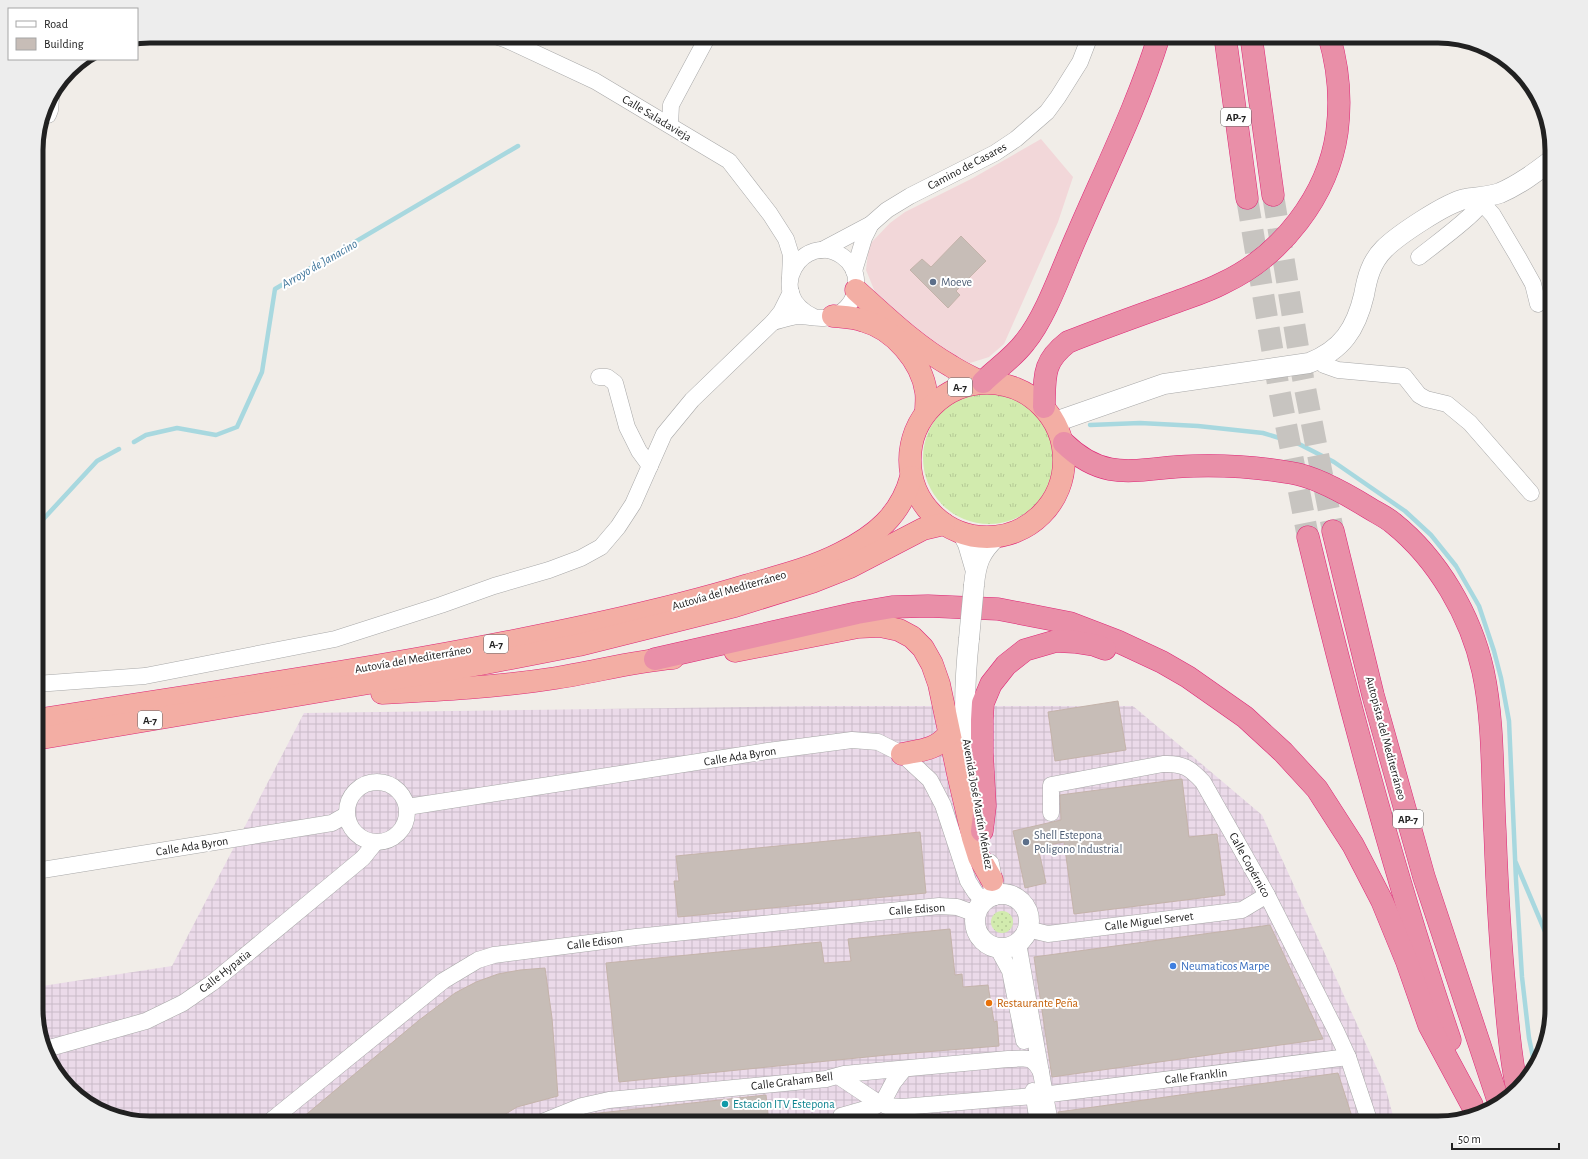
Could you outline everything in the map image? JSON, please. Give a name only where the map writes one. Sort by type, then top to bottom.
[{"type":"highway","points":[[855,280],[901,331],[924,349],[950,366],[982,382],[1014,355],[1025,342],[1046,306],[1125,127],[1150,65],[1157,43]]},
{"type":"highway","name":"AP-7","points":[[1226,43],[1247,198]]},
{"type":"highway","name":"AP-7","points":[[1252,43],[1273,195]]},
{"type":"highway","points":[[1050,414],[1045,376],[1047,365],[1053,356],[1068,342],[1224,283],[1260,260],[1289,233],[1301,219],[1322,181],[1337,133],[1339,112],[1338,86],[1330,43]]},
{"type":"highway","points":[[824,316],[852,318],[866,321],[877,326],[899,343],[914,358],[921,373],[926,392],[926,411]]},
{"type":"highway","name":"A-7","points":[[982,382],[1000,383],[1016,388],[1031,396],[1050,414],[1064,443],[1064,474],[1056,497],[1040,517],[1020,530],[996,537],[974,537],[954,529],[929,511],[918,494],[911,477],[910,463],[912,443],[926,411],[943,396],[961,386],[982,382]]},
{"type":"highway","points":[[1064,443],[1075,454],[1100,468],[1121,472],[1192,466],[1256,467],[1300,474],[1346,494],[1393,523],[1425,554],[1443,579],[1456,600],[1469,626],[1483,672],[1490,727],[1499,935],[1511,1058],[1516,1081]]},
{"type":"highway","name":"Autovía del Mediterráneo","points":[[43,719],[428,657],[546,635],[706,598],[786,574],[847,550],[870,536],[891,518],[901,504],[911,477]]},
{"type":"highway","name":"Autovía del Mediterráneo","points":[[43,738],[530,656],[671,623],[735,606],[812,582],[850,567],[923,529],[954,529]]},
{"type":"highway","name":"Autopista del Mediterráneo","points":[[1334,531],[1373,695],[1424,876],[1497,1098]]},
{"type":"highway","name":"AP-7","points":[[1308,537],[1342,676],[1385,832],[1444,1022],[1474,1109]]},
{"type":"highway","points":[[655,659],[857,613],[892,607],[928,606],[998,609],[1070,623],[1117,641],[1162,662],[1188,677],[1245,717],[1283,752],[1317,789],[1353,845],[1382,901],[1407,962],[1429,1025],[1474,1110]]},
{"type":"highway","name":"Autovía del Mediterráneo","points":[[263,702],[481,687],[555,678],[655,659],[731,652],[858,627],[880,626],[899,630],[912,637],[923,648],[932,664],[939,684],[949,734],[979,858],[986,898]]},
{"type":"highway","points":[[982,830],[985,806],[982,753],[983,703],[991,684],[1006,665],[1025,650],[1056,642],[1075,642],[1094,645],[1118,654],[1162,662]]},
{"type":"highway","points":[[902,754],[933,748],[942,743],[949,734]]},
{"type":"street","name":"Calle Saladavieja","points":[[513,43],[595,81],[729,161],[770,214],[786,239],[791,255],[790,284]]},
{"type":"street","points":[[670,125],[671,104],[704,43]]},
{"type":"street","name":"Camino de Casares","points":[[817,251],[871,224],[887,210],[910,196],[995,153],[1030,128],[1047,112],[1058,97],[1080,62],[1087,43]]},
{"type":"street","points":[[1419,257],[1485,200],[1527,178],[1545,165]]},
{"type":"street","points":[[1050,414],[1164,384],[1309,363],[1320,359],[1348,335],[1357,316],[1368,275],[1384,249],[1413,228],[1445,208],[1463,200],[1485,200]]},
{"type":"street","points":[[1485,200],[1533,284],[1538,304]]},
{"type":"street","name":"Camino de Casares","points":[[855,280],[864,238],[871,224]]},
{"type":"street","name":"Calle Saladavieja","points":[[786,239],[803,249],[817,251]]},
{"type":"street","points":[[43,683],[145,676],[335,639],[441,605],[494,586],[549,570],[581,558],[601,548],[612,537],[633,504],[664,434],[692,400],[782,312],[794,266],[801,258],[817,251],[832,252],[849,262],[855,280],[854,299],[842,312],[824,316],[794,316],[773,322]]},
{"type":"street","points":[[790,284],[797,305],[804,312],[824,316]]},
{"type":"street","points":[[1320,359],[1324,365],[1338,370],[1404,376],[1419,395],[1426,399],[1447,404],[1470,424],[1531,493]]},
{"type":"street","points":[[599,377],[607,377],[615,383],[627,427],[639,451],[650,466]]},
{"type":"street","name":"Avenida José Martín Méndez","points":[[954,529],[968,544],[974,577],[965,686],[966,725],[968,752],[982,830],[986,898]]},
{"type":"street","name":"Avenida José Martín Méndez","points":[[974,577],[984,550],[996,537]]},
{"type":"street","name":"Calle Ada Byron","points":[[407,807],[768,751],[852,740],[878,742],[902,754],[930,780],[943,805],[968,881],[975,892],[986,898]]},
{"type":"street","name":"Calle Copérnico","points":[[1052,813],[1051,785],[1163,764],[1176,763],[1191,769],[1203,782],[1267,895],[1348,1057],[1368,1116]]},
{"type":"street","points":[[378,782],[388,784],[397,789],[403,797],[407,807],[407,816],[400,833],[384,842],[375,843],[364,840],[349,826],[346,815],[347,805],[351,796],[358,788],[367,783],[378,782]]},
{"type":"street","name":"Calle Ada Byron","points":[[43,870],[332,824],[346,815]]},
{"type":"street","name":"Calle Hypatia","points":[[50,1047],[146,1021],[183,1003],[212,983],[363,858],[375,843]]},
{"type":"street","points":[[1022,936],[1004,948],[989,944],[982,939],[976,927],[986,898],[1003,894],[1018,900],[1027,913],[1022,936],[1041,1072],[1038,1116]]},
{"type":"street","name":"Calle Miguel Servet","points":[[1022,936],[1242,910],[1267,895]]},
{"type":"street","name":"Calle Edison","points":[[277,1116],[443,981],[466,966],[484,958],[494,955],[636,936],[939,906],[957,908],[986,898]]},
{"type":"street","points":[[997,947],[1010,971],[1028,1058],[1048,1116]]},
{"type":"street","name":"Calle Franklin","points":[[1040,1095],[1348,1057]]},
{"type":"street","points":[[1028,1058],[1032,1059],[1036,1063],[1041,1072]]},
{"type":"street","name":"Calle Graham Bell","points":[[557,1116],[582,1106],[609,1100],[826,1079],[844,1074],[1028,1058]]},
{"type":"street","points":[[841,1116],[881,1103],[893,1082],[904,1069]]},
{"type":"street","points":[[838,1076],[881,1103],[902,1107],[1040,1095]]},
{"type":"shaded area","points":[[1041,139],[1073,177],[1058,222],[1004,344],[989,357],[970,363],[949,355],[877,297],[866,270],[869,245],[890,223],[905,212],[973,178]]},
{"type":"shaded area","points":[[818,706],[1133,706],[1262,815],[1385,1086],[1393,1116],[143,1116],[129,1114],[109,1108],[97,1102],[74,1085],[57,1062],[51,1050],[45,1030],[43,1016],[43,986],[172,966],[304,713]]},
{"type":"green space","points":[[995,392],[1014,397],[1026,403],[1036,411],[1044,421],[1050,433],[1054,445],[1054,471],[1050,483],[1044,495],[1036,505],[1026,513],[1014,519],[1002,523],[983,524],[964,519],[952,513],[942,505],[934,495],[928,483],[924,471],[923,452],[928,433],[934,421],[942,411],[952,403],[964,397],[976,393]]},
{"type":"green space","points":[[1002,911],[1010,914],[1013,922],[1010,930],[1002,933],[994,930],[991,922],[994,914]]},
{"type":"building","points":[[961,236],[986,261],[956,291],[960,295],[948,308],[910,270],[922,259],[931,267]]},
{"type":"building","points":[[1118,701],[1126,750],[1055,761],[1048,712]]},
{"type":"building","points":[[1182,779],[1189,837],[1217,834],[1225,895],[1074,914],[1064,842],[1038,847],[1046,883],[1025,888],[1013,831],[1061,820],[1060,795]]},
{"type":"building","points":[[920,832],[926,893],[678,917],[674,881],[679,881],[676,856]]},
{"type":"building","points":[[1270,925],[1323,1039],[1052,1077],[1034,957]]},
{"type":"building","points":[[950,929],[955,975],[962,974],[963,987],[988,985],[994,1022],[997,1021],[999,1046],[887,1055],[619,1082],[606,963],[821,942],[824,963],[851,961],[848,939]]},
{"type":"building","points":[[545,968],[552,1018],[558,1096],[517,1107],[502,1116],[304,1116],[418,1021],[455,993],[476,982],[498,974]]},
{"type":"building","points":[[1338,1073],[1352,1116],[1058,1116],[1058,1112]]},
{"type":"building","name":"Estacion ITV Estepona","points":[[766,1095],[768,1116],[583,1116],[590,1114]]},
{"type":"waterway","name":"Arroyo de Janacino","points":[[134,442],[146,435],[177,428],[216,435],[237,427],[262,372],[275,289],[518,146]]},
{"type":"waterway","points":[[1090,425],[1140,423],[1198,426],[1263,433],[1299,444],[1334,462],[1405,511],[1431,535],[1456,566],[1479,606],[1494,651],[1509,721],[1522,977],[1529,1038],[1533,1058]]},
{"type":"waterway","name":"Arroyo de Janacino","points":[[43,519],[97,461],[119,449]]},
{"type":"waterway","points":[[1516,863],[1545,931]]},
{"type":"tunnel","points":[[1273,195],[1303,378],[1333,531]]},
{"type":"tunnel","points":[[1247,198],[1278,384],[1308,537]]},
{"type":"place","name":"Moeve","points":[[933,282]]},
{"type":"place","name":"Shell Estepona Poligono Industrial","points":[[1026,842]]},
{"type":"place","name":"Neumaticos Marpe","points":[[1173,966]]},
{"type":"place","name":"Restaurante Peña","points":[[989,1003]]},
{"type":"place","name":"Estacion ITV Estepona","points":[[725,1104]]}]
